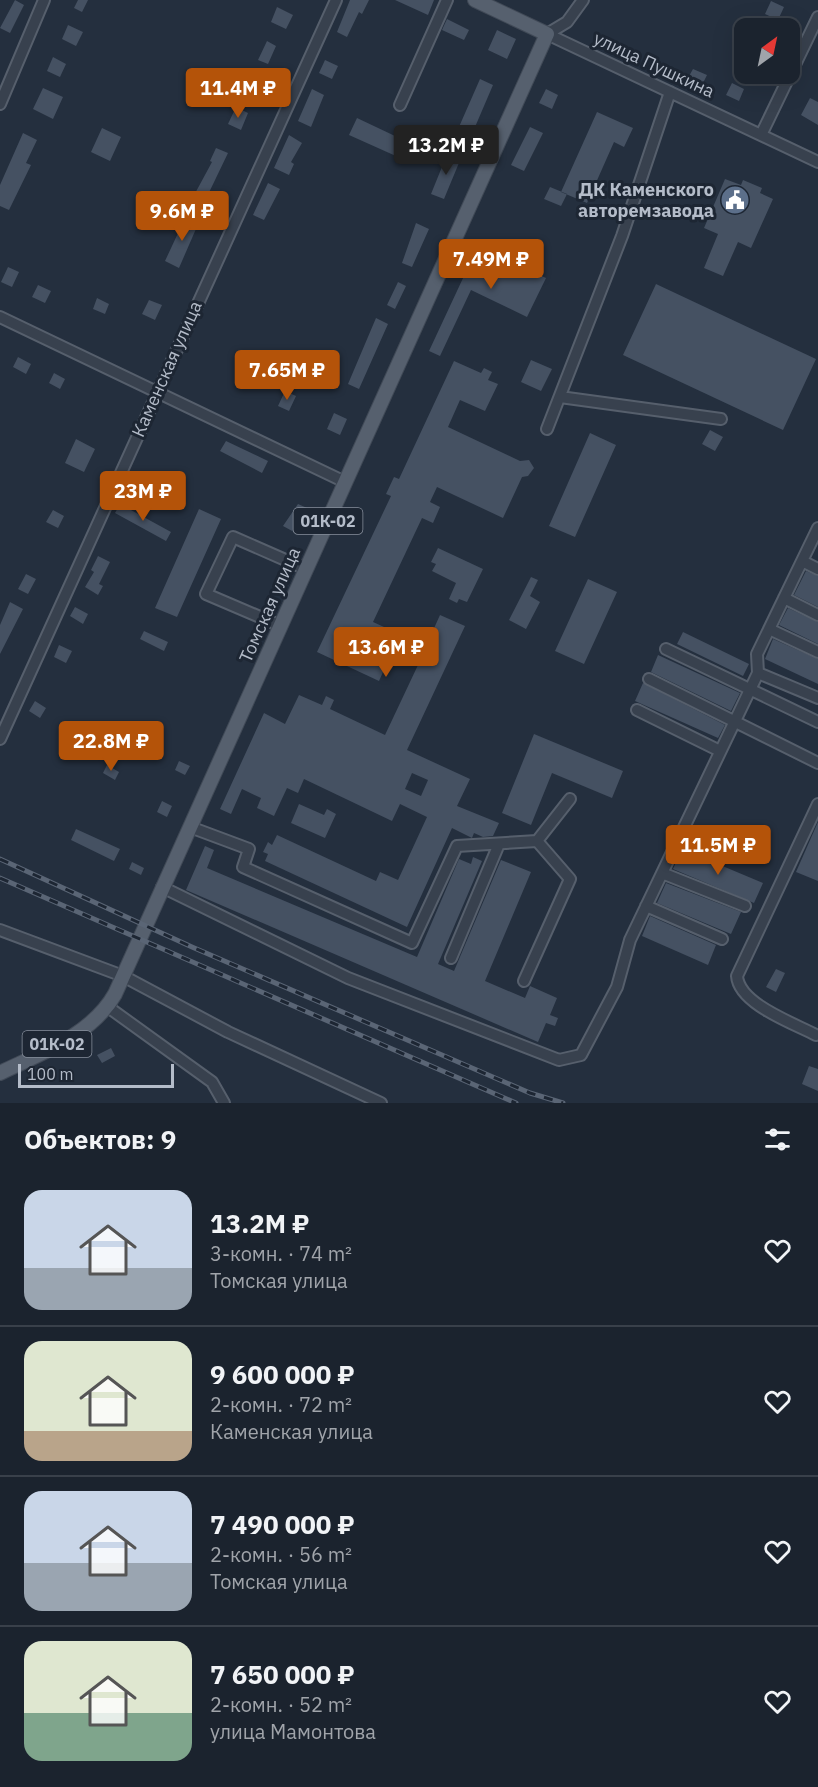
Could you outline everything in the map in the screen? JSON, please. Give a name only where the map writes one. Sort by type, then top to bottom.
[{"type":"main road","name":"улица Пушкина","points":[[482,2],[548,34]]},
{"type":"main road","name":"Томская улица","points":[[108,1006],[548,34]]},
{"type":"main road","name":"01К-02","points":[[0,1073],[81,1030],[95,1020],[108,1006]]},
{"type":"street","points":[[0,104],[44,0]]},
{"type":"street","name":"Каменская улица","points":[[0,739],[336,0]]},
{"type":"street","points":[[400,105],[447,0]]},
{"type":"street","name":"Томская улица","points":[[548,34],[567,22],[583,0]]},
{"type":"street","points":[[761,135],[818,17]]},
{"type":"street","name":"улица Пушкина","points":[[548,34],[818,162]]},
{"type":"street","points":[[547,429],[622,236],[670,92]]},
{"type":"street","points":[[0,318],[345,482]]},
{"type":"street","points":[[560,397],[722,419]]},
{"type":"street","points":[[162,887],[348,978],[559,1060],[581,1055],[617,987],[630,940],[758,673],[757,654],[817,534]]},
{"type":"street","points":[[281,626],[206,594],[233,537],[306,568]]},
{"type":"street","points":[[802,561],[818,569]]},
{"type":"street","points":[[784,598],[818,615]]},
{"type":"street","points":[[769,629],[818,652]]},
{"type":"street","points":[[666,649],[818,722]]},
{"type":"street","points":[[758,673],[818,698]]},
{"type":"street","points":[[650,679],[818,763]]},
{"type":"street","points":[[638,710],[720,751]]},
{"type":"street","points":[[190,827],[249,849],[243,867],[412,943],[457,846],[537,842],[570,799]]},
{"type":"street","points":[[816,1035],[752,1000],[738,984],[737,976],[818,804]]},
{"type":"street","points":[[524,981],[570,879],[537,842]]},
{"type":"street","points":[[451,958],[499,844]]},
{"type":"street","points":[[662,873],[745,906]]},
{"type":"street","points":[[646,906],[723,939]]},
{"type":"street","points":[[0,930],[123,976],[228,1032],[381,1103]]},
{"type":"street","points":[[108,1006],[212,1082],[224,1103]]},
{"type":"building","points":[[15,0],[24,5],[10,33],[0,28]]},
{"type":"building","points":[[78,0],[88,0],[82,12],[74,8]]},
{"type":"building","points":[[350,0],[369,0],[362,14],[359,12],[347,37],[337,32]]},
{"type":"building","points":[[395,0],[434,0],[428,15]]},
{"type":"building","points":[[771,1],[784,7],[779,18],[765,14]]},
{"type":"building","points":[[277,7],[293,15],[286,29],[271,22]]},
{"type":"building","points":[[447,19],[469,30],[464,40],[442,30]]},
{"type":"building","points":[[68,25],[83,32],[76,46],[62,39]]},
{"type":"building","points":[[497,30],[516,39],[507,59],[488,50]]},
{"type":"building","points":[[267,41],[276,46],[268,64],[258,60]]},
{"type":"building","points":[[53,57],[66,64],[60,77],[47,71]]},
{"type":"building","points":[[325,60],[338,66],[332,79],[319,73]]},
{"type":"building","points":[[693,69],[707,75],[702,85],[688,78]]},
{"type":"building","points":[[251,79],[261,83],[256,93],[246,89]]},
{"type":"building","points":[[480,79],[493,85],[469,141],[455,136]]},
{"type":"building","points":[[732,83],[744,89],[739,101],[726,95]]},
{"type":"building","points":[[43,88],[63,97],[53,119],[33,109]]},
{"type":"building","points":[[312,89],[324,95],[311,127],[298,121]]},
{"type":"building","points":[[546,89],[558,95],[552,109],[539,103]]},
{"type":"building","points":[[810,98],[818,102],[818,125],[801,115]]},
{"type":"building","points":[[236,107],[248,113],[241,130],[228,124]]},
{"type":"building","points":[[597,112],[633,128],[624,147],[614,142],[587,203],[561,192]]},
{"type":"building","points":[[357,118],[414,145],[407,161],[349,135]]},
{"type":"building","points":[[530,127],[543,133],[524,171],[511,165]]},
{"type":"building","points":[[102,128],[121,137],[110,161],[91,152]]},
{"type":"building","points":[[23,133],[37,140],[26,163],[31,165],[9,210],[0,206],[0,185]]},
{"type":"building","points":[[289,135],[302,143],[291,162],[294,164],[289,175],[274,168]]},
{"type":"building","points":[[216,148],[228,153],[203,205],[192,199],[212,162],[210,161]]},
{"type":"building","points":[[448,152],[461,158],[444,199],[431,194]]},
{"type":"building","points":[[725,179],[741,185],[743,180],[762,188],[760,193],[773,199],[751,248],[738,242],[723,276],[704,268],[718,234],[704,228]]},
{"type":"building","points":[[268,183],[280,189],[264,220],[253,215]]},
{"type":"building","points":[[550,187],[567,194],[561,206],[544,199]]},
{"type":"building","points":[[186,216],[199,222],[179,268],[165,261]]},
{"type":"building","points":[[416,223],[429,229],[412,267],[402,263]]},
{"type":"building","points":[[478,246],[546,278],[527,317],[471,290],[440,356],[429,351]]},
{"type":"building","points":[[8,267],[19,272],[12,287],[1,282]]},
{"type":"building","points":[[398,282],[406,286],[395,309],[387,305]]},
{"type":"building","points":[[656,284],[816,359],[783,430],[623,355]]},
{"type":"building","points":[[38,285],[51,291],[45,303],[32,297]]},
{"type":"building","points":[[97,298],[109,304],[105,314],[93,309]]},
{"type":"building","points":[[149,300],[162,305],[155,320],[142,314]]},
{"type":"building","points":[[376,318],[388,324],[359,389],[348,384]]},
{"type":"building","points":[[18,357],[31,364],[26,374],[13,367]]},
{"type":"building","points":[[531,360],[552,369],[541,391],[521,382]]},
{"type":"building","points":[[454,361],[481,373],[484,368],[492,372],[488,380],[498,384],[485,411],[460,400],[448,427],[520,461],[529,460],[534,468],[528,476],[522,477],[503,518],[437,487],[430,502],[440,507],[433,523],[422,518],[373,622],[426,646],[440,615],[465,626],[407,750],[470,779],[457,806],[499,823],[493,836],[483,837],[474,833],[472,838],[452,828],[407,927],[265,861],[268,854],[263,852],[268,842],[272,845],[277,835],[376,881],[380,872],[398,880],[427,817],[400,804],[392,821],[304,779],[298,793],[287,788],[274,816],[257,808],[261,798],[242,789],[231,814],[220,809],[264,713],[285,724],[299,695],[322,705],[326,696],[334,700],[330,709],[385,735],[418,665],[392,652],[379,681],[317,652],[391,496],[386,494],[394,477],[399,479]],"holes":[[[412,773],[428,780],[421,796],[405,789]]]},
{"type":"building","points":[[54,373],[65,379],[60,389],[49,383]]},
{"type":"building","points":[[285,391],[296,396],[289,411],[278,406]]},
{"type":"building","points":[[334,413],[347,419],[340,435],[327,429]]},
{"type":"building","points":[[710,430],[723,437],[715,451],[702,444]]},
{"type":"building","points":[[590,433],[616,445],[575,537],[549,526]]},
{"type":"building","points":[[76,439],[95,449],[84,472],[65,463]]},
{"type":"building","points":[[226,441],[268,461],[262,473],[220,451]]},
{"type":"building","points":[[120,504],[171,532],[166,541],[115,513]]},
{"type":"building","points":[[298,504],[307,508],[294,532],[283,526]]},
{"type":"building","points":[[199,509],[221,519],[177,617],[155,608]]},
{"type":"building","points":[[53,510],[64,516],[58,528],[46,522]]},
{"type":"building","points":[[438,548],[483,569],[467,602],[459,599],[457,603],[449,599],[456,583],[432,571],[436,564],[431,562]]},
{"type":"building","points":[[98,556],[110,562],[99,584],[103,586],[98,595],[85,587],[94,572],[91,570]]},
{"type":"building","points":[[806,571],[818,576],[818,607],[794,595]]},
{"type":"building","points":[[26,574],[36,579],[28,594],[18,589]]},
{"type":"building","points":[[531,577],[538,580],[530,596],[540,602],[526,629],[509,620]]},
{"type":"building","points":[[588,579],[617,592],[584,664],[555,651]]},
{"type":"building","points":[[10,602],[23,609],[0,654],[0,625]]},
{"type":"building","points":[[75,607],[88,614],[83,624],[70,616]]},
{"type":"building","points":[[788,608],[818,622],[818,644],[779,625]]},
{"type":"building","points":[[144,631],[168,642],[164,651],[140,639]]},
{"type":"building","points":[[683,632],[749,664],[743,676],[677,644]]},
{"type":"building","points":[[773,639],[818,659],[818,684],[765,659]]},
{"type":"building","points":[[59,645],[72,651],[66,663],[54,657]]},
{"type":"building","points":[[658,655],[740,693],[731,711],[651,672]]},
{"type":"building","points":[[643,683],[725,725],[718,738],[635,701]]},
{"type":"building","points":[[35,701],[46,708],[40,718],[29,711]]},
{"type":"building","points":[[151,724],[163,732],[156,742],[144,735]]},
{"type":"building","points":[[534,734],[623,771],[612,798],[552,773],[531,825],[502,813]]},
{"type":"building","points":[[179,761],[190,766],[185,775],[175,770]]},
{"type":"building","points":[[107,765],[119,772],[115,780],[103,773]]},
{"type":"building","points":[[162,801],[172,806],[167,817],[157,812]]},
{"type":"building","points":[[299,804],[324,815],[327,809],[336,814],[325,838],[291,823]]},
{"type":"building","points":[[818,822],[818,881],[796,872]]},
{"type":"building","points":[[76,829],[120,849],[114,861],[71,840]]},
{"type":"building","points":[[205,846],[214,850],[207,868],[417,957],[459,859],[471,864],[473,857],[482,861],[438,964],[454,971],[501,860],[531,872],[485,981],[525,998],[530,986],[557,998],[550,1015],[558,1018],[555,1026],[546,1023],[538,1042],[186,890]]},
{"type":"building","points":[[682,849],[763,883],[754,903],[673,869]]},
{"type":"building","points":[[132,862],[144,868],[141,875],[129,869]]},
{"type":"building","points":[[666,883],[741,912],[731,934],[657,903]]},
{"type":"building","points":[[650,916],[716,945],[708,965],[642,936]]},
{"type":"building","points":[[776,969],[785,973],[776,992],[766,987]]},
{"type":"building","points":[[111,1048],[115,1056],[102,1063],[97,1055]]},
{"type":"building","points":[[809,1066],[818,1069],[818,1091],[802,1084]]},
{"type":"railway","points":[[0,859],[192,947],[530,1093],[563,1103]]},
{"type":"railway","points":[[0,878],[516,1103]]},
{"type":"place","name":"ДК Каменского авторемзавода","points":[[735,200]]}]
